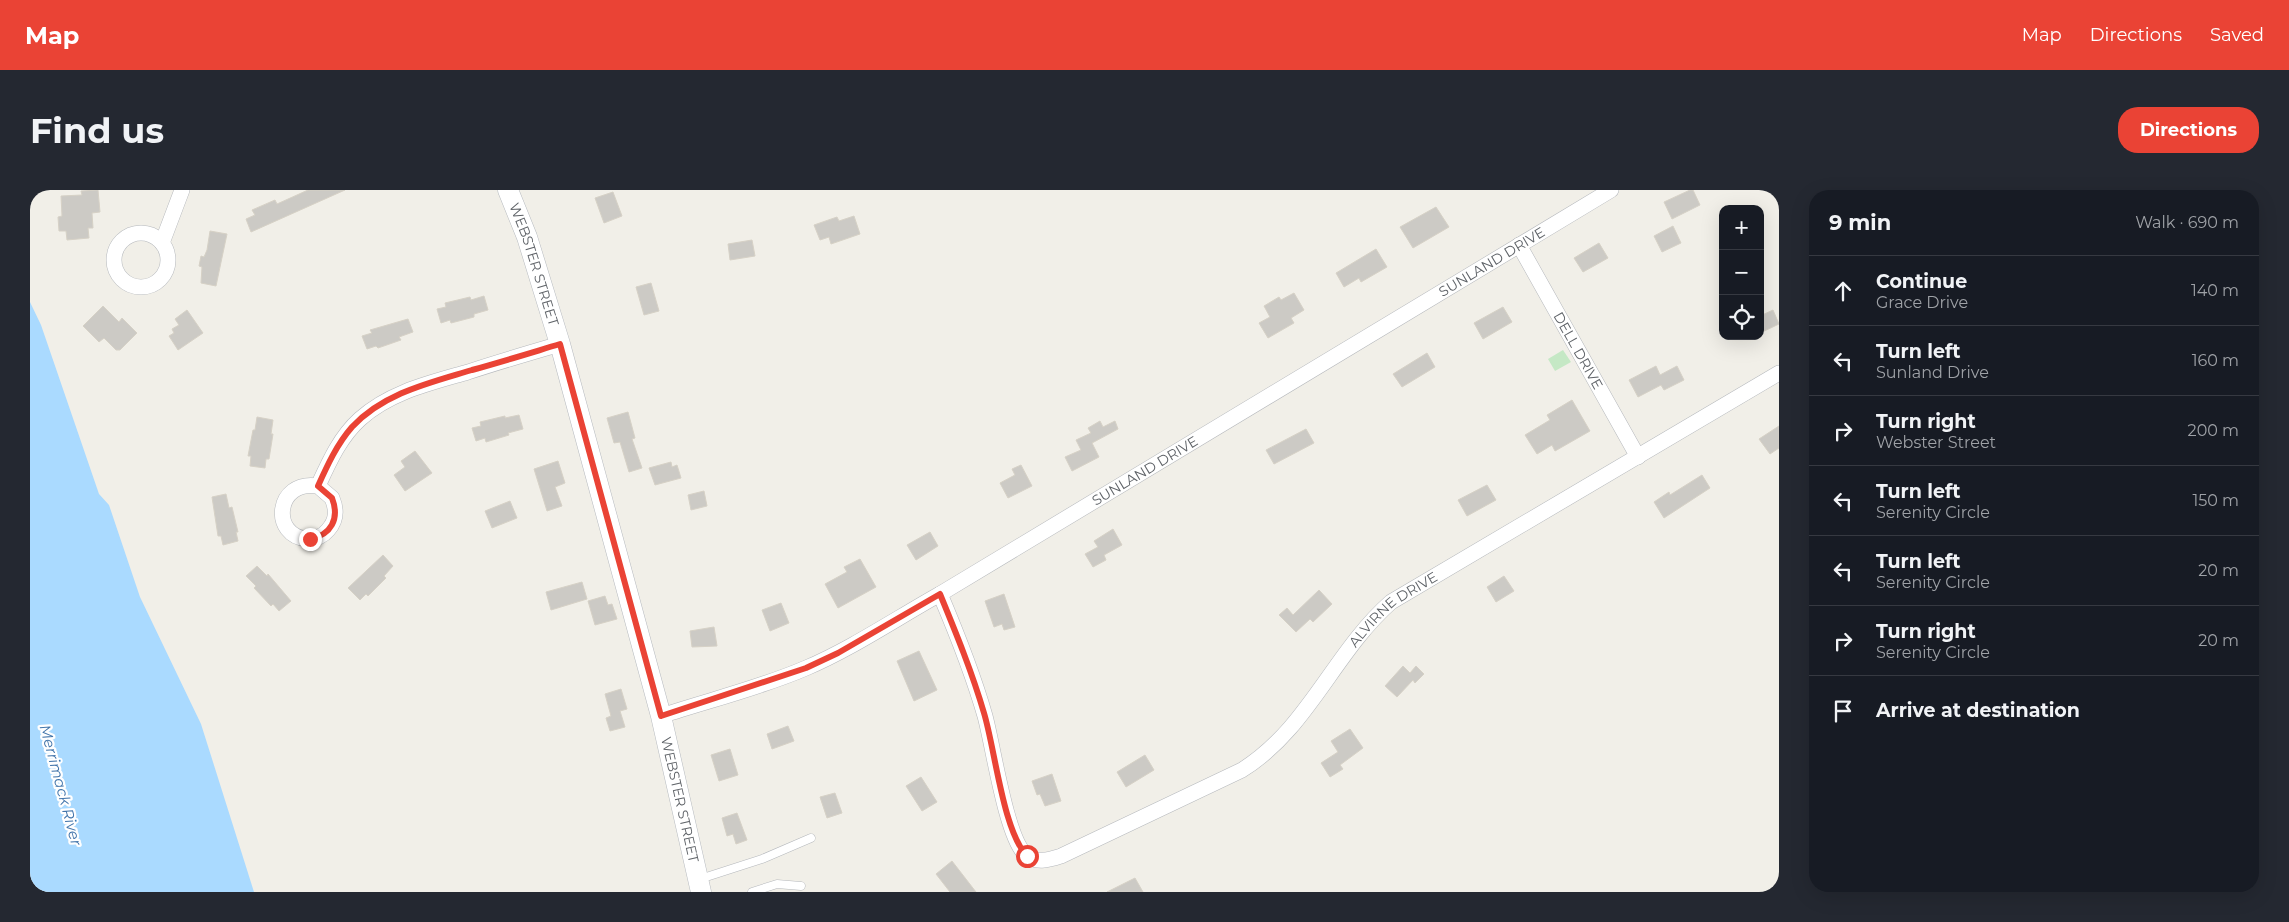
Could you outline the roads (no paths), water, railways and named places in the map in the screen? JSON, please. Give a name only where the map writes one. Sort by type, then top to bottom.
[{"type":"main road","name":"WEBSTER STREET","points":[[508,190],[526,236],[560,344],[661,716],[699,886]]},
{"type":"street","points":[[162,243],[182,190]]},
{"type":"street","name":"SUNLAND DRIVE","points":[[661,716],[806,668],[838,653],[940,594],[1611,190]]},
{"type":"street","name":"DELL DRIVE","points":[[1519,245],[1638,457]]},
{"type":"street","points":[[318,486],[339,444],[350,429],[361,418],[384,402],[426,384],[560,344]]},
{"type":"street","name":"ALVIRNE DRIVE","points":[[940,594],[962,648],[985,716],[1014,836],[1023,851],[1033,859],[1042,860],[1061,856],[1242,770],[1255,762],[1279,742],[1355,640],[1369,623],[1391,602],[1779,373]]},
{"type":"lane","points":[[699,886],[811,838]]},
{"type":"lane","points":[[752,892],[777,884],[801,886]]},
{"type":"water","name":"Merrimack River","points":[[30,302],[41,325],[99,494],[109,505],[140,597],[201,724],[254,892],[30,892]]}]
